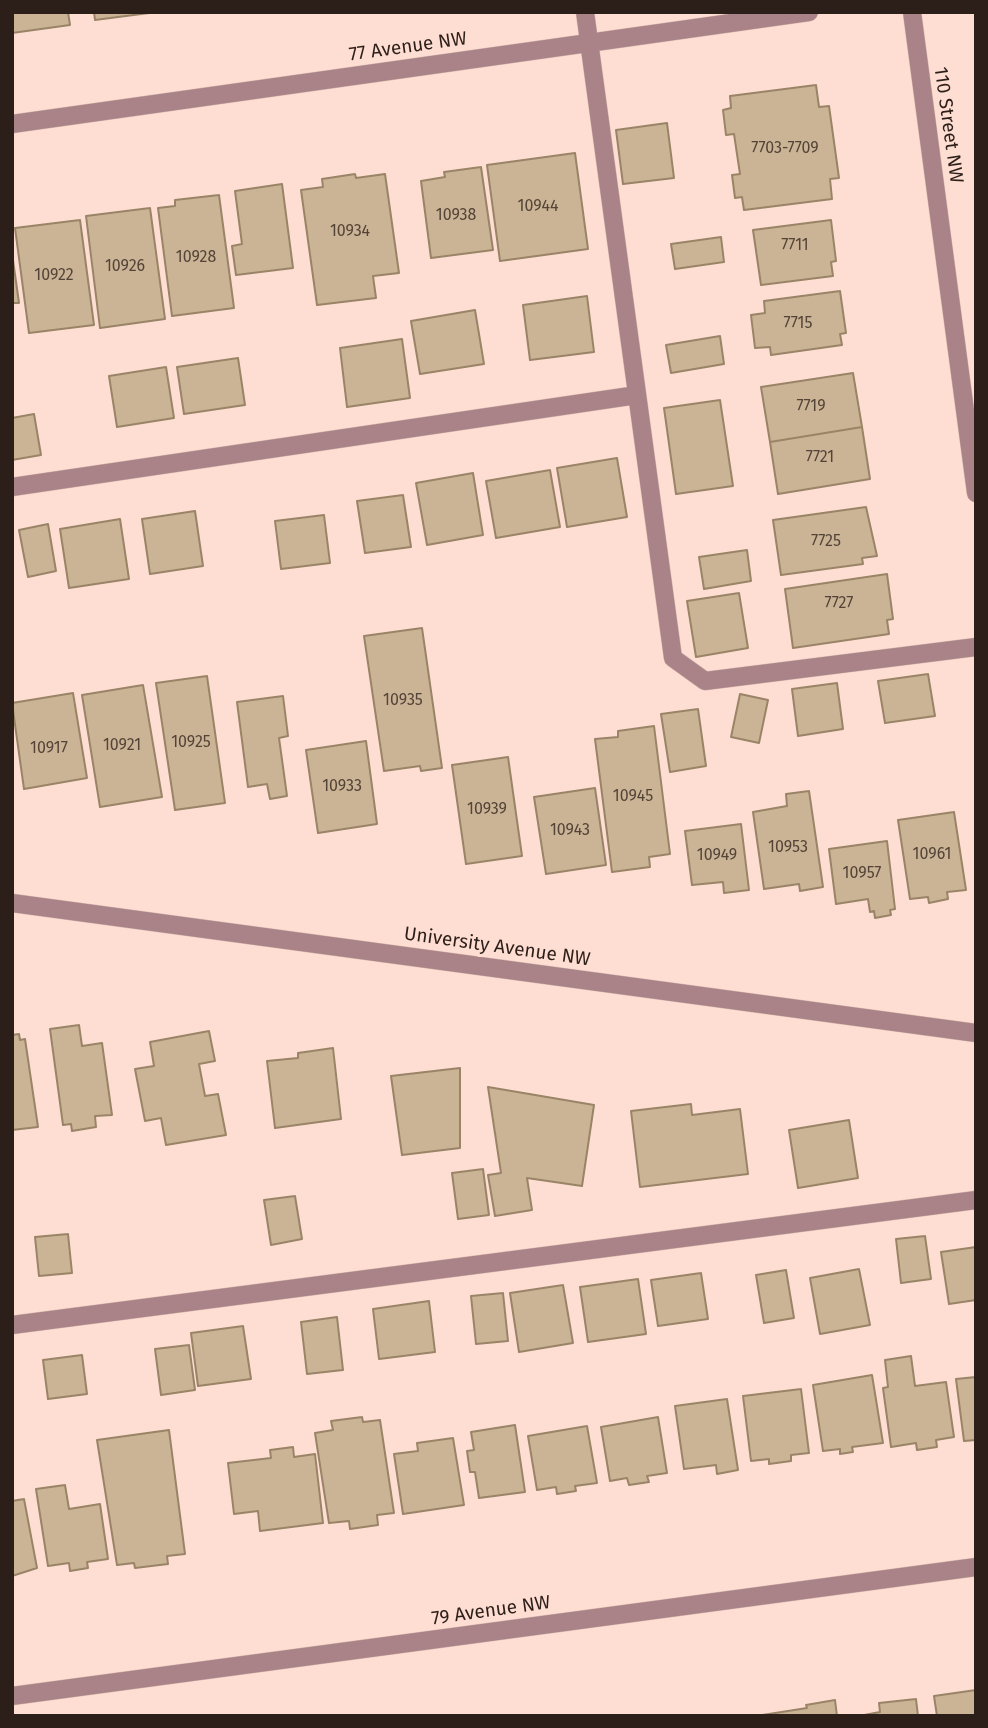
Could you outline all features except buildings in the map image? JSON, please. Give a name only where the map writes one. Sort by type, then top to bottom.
[{"type":"street","points":[[585,12],[673,658],[705,681],[976,647]]},
{"type":"street","name":"77 Avenue NW","points":[[12,124],[809,12]]},
{"type":"street","name":"110 Street NW","points":[[912,12],[976,493]]},
{"type":"street","points":[[12,487],[637,395]]},
{"type":"street","name":"University Avenue NW","points":[[12,903],[976,1033]]},
{"type":"street","points":[[12,1325],[976,1200]]},
{"type":"street","name":"79 Avenue NW","points":[[12,1696],[976,1567]]}]
